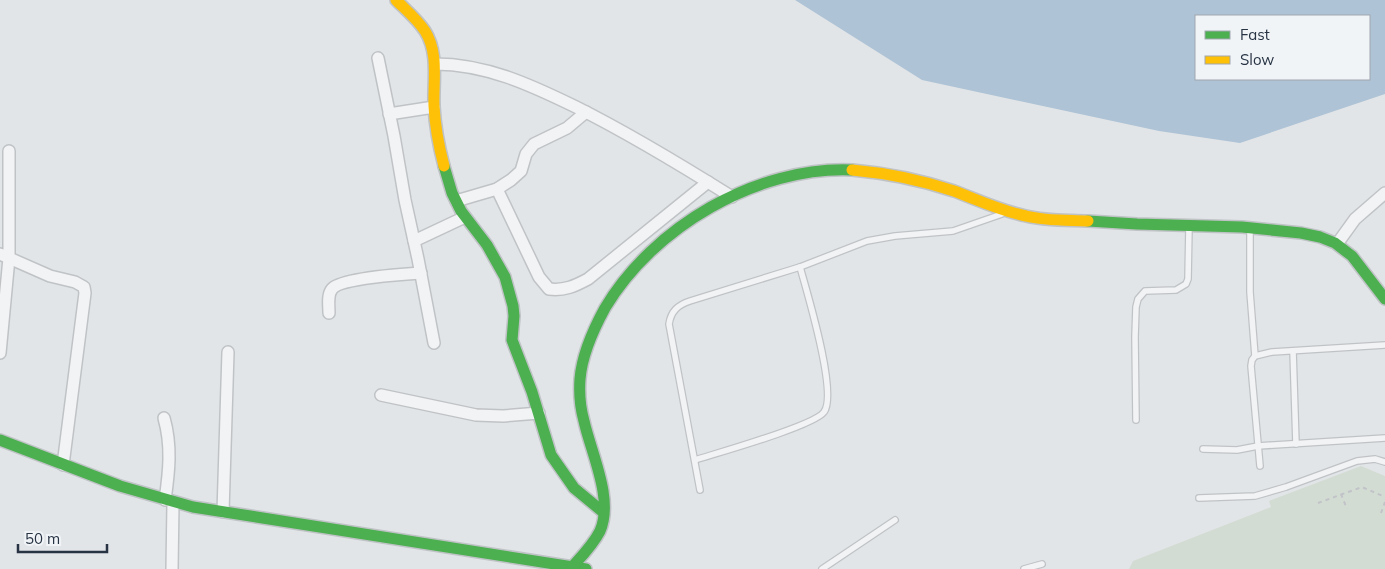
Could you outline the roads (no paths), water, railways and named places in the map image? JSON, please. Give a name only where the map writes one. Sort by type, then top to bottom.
[{"type":"street","points":[[396,0],[416,19],[426,32],[433,50],[435,64],[434,107],[439,145],[445,170],[456,201],[465,217],[487,245],[505,277],[513,306],[512,340],[539,413],[551,455],[574,488],[603,512]]},
{"type":"street","points":[[378,58],[434,344]]},
{"type":"street","points":[[435,64],[454,64],[487,70],[551,95],[669,158],[732,197]]},
{"type":"street","points":[[389,114],[434,107]]},
{"type":"street","points":[[456,201],[497,189],[512,180],[521,170],[526,154],[534,144],[567,128],[586,112]]},
{"type":"street","points":[[0,353],[10,151]]},
{"type":"street","points":[[572,567],[598,534],[603,522],[601,483],[580,408],[579,392],[580,376],[593,331],[609,302],[646,256],[677,228],[712,205],[765,184],[797,175],[845,170],[919,181],[1008,212],[1037,218],[1250,226],[1297,232],[1326,239],[1348,252],[1385,299]]},
{"type":"street","points":[[497,189],[539,276],[549,288],[557,290],[566,289],[588,279],[708,182]]},
{"type":"street","points":[[1337,244],[1355,219],[1385,193]]},
{"type":"street","points":[[414,241],[465,217]]},
{"type":"street","points":[[5,256],[50,276],[76,282],[84,287],[85,293],[63,465]]},
{"type":"street","points":[[329,313],[330,294],[334,287],[353,281],[421,273]]},
{"type":"street","points":[[223,512],[228,352]]},
{"type":"street","points":[[381,395],[476,415],[503,416],[539,413]]},
{"type":"street","points":[[164,418],[169,436],[170,450],[169,501],[172,569]]},
{"type":"street","points":[[0,440],[63,465],[169,501],[223,512],[586,569]]},
{"type":"lane","points":[[700,490],[670,324],[672,314],[683,304],[800,267],[880,238],[953,231],[1008,212]]},
{"type":"lane","points":[[1136,420],[1134,379],[1136,306],[1141,295],[1146,291],[1176,290],[1186,284],[1188,279],[1189,225]]},
{"type":"lane","points":[[1250,226],[1250,292],[1255,356],[1251,366],[1260,466]]},
{"type":"lane","points":[[695,460],[804,424],[824,413],[828,405],[828,392],[818,336],[800,267]]},
{"type":"lane","points":[[1255,356],[1272,352],[1385,345]]},
{"type":"lane","points":[[1293,351],[1296,444]]},
{"type":"lane","points":[[1203,449],[1237,450],[1258,446],[1385,438]]},
{"type":"lane","points":[[1199,498],[1255,496],[1286,488],[1357,461],[1374,459],[1385,462]]},
{"type":"lane","points":[[822,569],[895,520]]},
{"type":"lane","points":[[1024,569],[1042,564]]},
{"type":"water","points":[[795,0],[1385,0],[1385,94],[1240,143],[1159,131],[922,80]]}]
